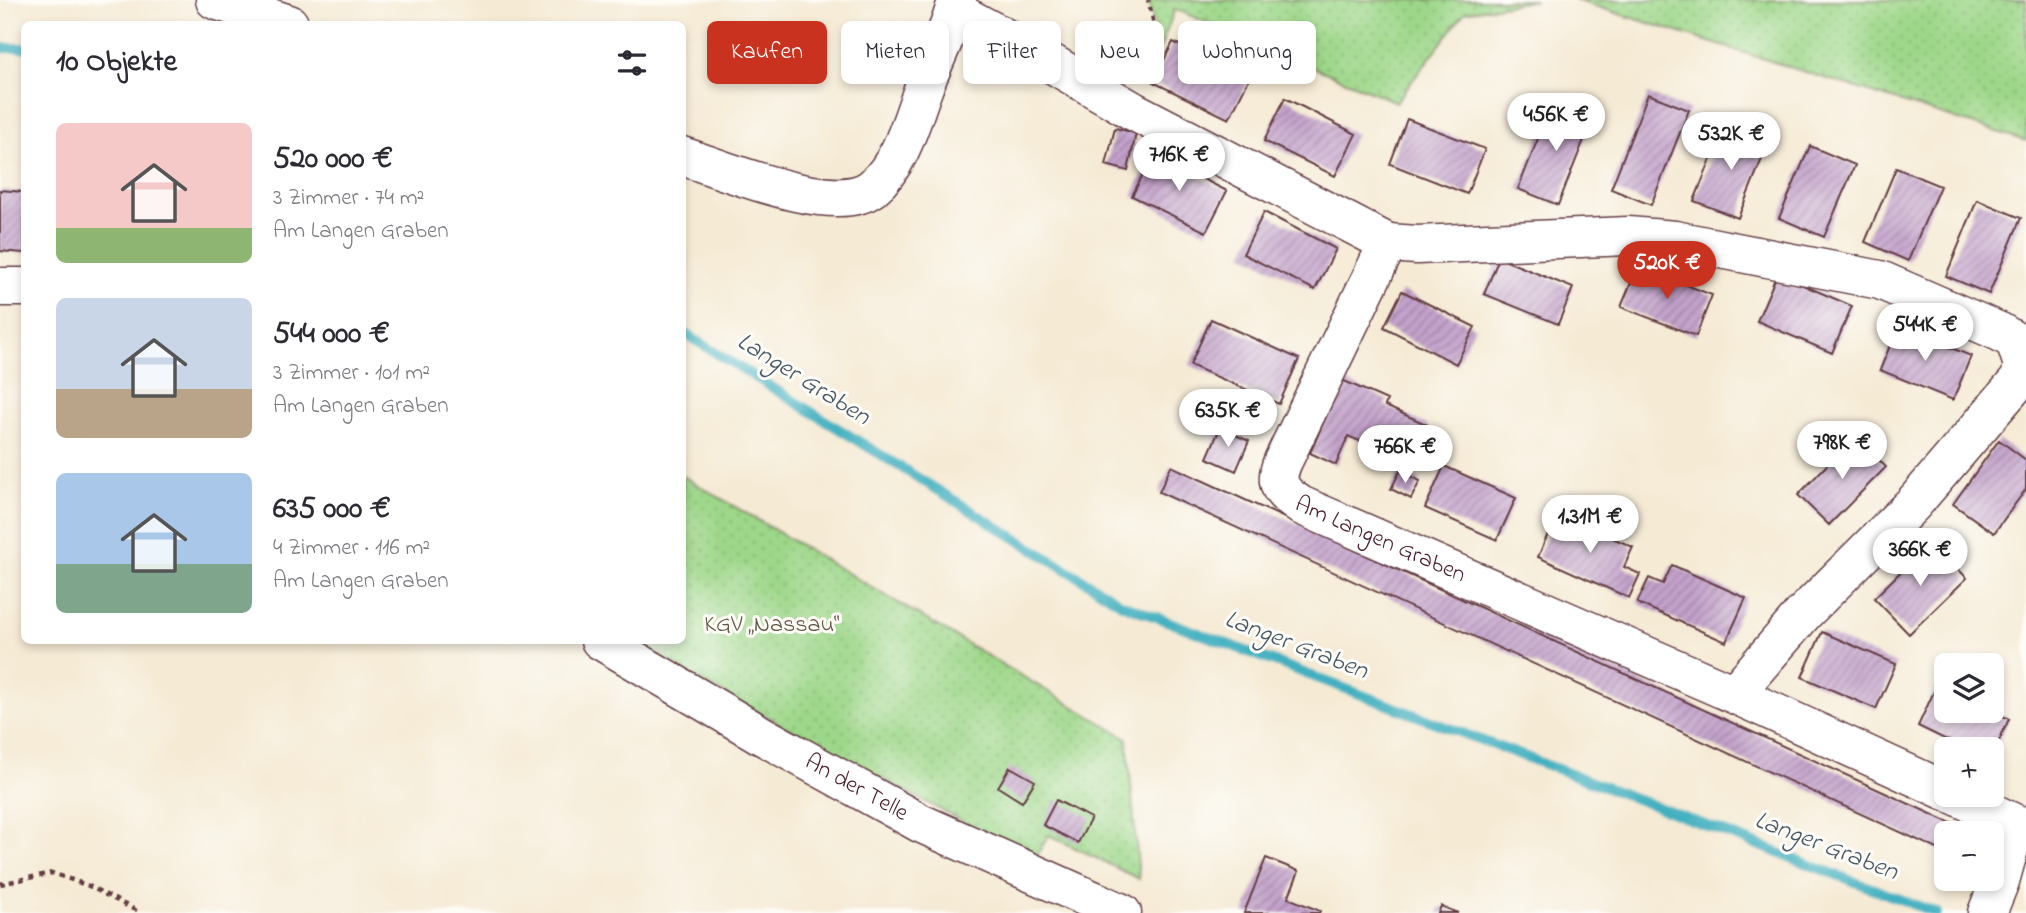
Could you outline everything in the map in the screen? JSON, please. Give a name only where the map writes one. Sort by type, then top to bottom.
[{"type":"street","points":[[215,0],[280,21]]},
{"type":"street","points":[[686,157],[794,193],[817,197],[853,195],[870,189],[894,160],[908,131],[956,5],[1123,105],[1388,243],[1417,245],[1628,236],[1675,240],[1880,280],[2015,341],[2023,365],[2020,379],[1913,504],[1803,614],[1734,694]]},
{"type":"street","name":"Am Langen Graben","points":[[1388,243],[1278,474],[1279,486],[1286,496],[1300,505],[1734,694],[1934,786]]},
{"type":"street","points":[[0,287],[21,287]]},
{"type":"street","name":"An der Telle","points":[[607,644],[750,728],[920,822],[1122,913]]},
{"type":"street","points":[[1982,807],[2021,825],[1994,897]]},
{"type":"path","points":[[1123,105],[1160,48],[1148,0]]},
{"type":"path","points":[[0,884],[52,873],[89,886],[135,910],[132,913]]},
{"type":"green space","points":[[1148,0],[1536,0],[1465,12],[1396,102],[1316,68],[1316,21],[1204,21],[1175,9],[1164,38],[1164,21],[1153,21]]},
{"type":"green space","points":[[1575,0],[2026,0],[2026,141]]},
{"type":"green space","name":"KGV „Nassau“","points":[[686,478],[1127,738],[1139,879],[1049,835],[1034,860],[704,683],[641,644],[686,644]]},
{"type":"building","points":[[1173,42],[1178,44],[1178,84],[1246,84],[1229,119],[1157,84],[1164,84],[1164,60]]},
{"type":"building","points":[[1648,94],[1689,110],[1651,205],[1611,189]]},
{"type":"building","points":[[1285,98],[1356,134],[1335,176],[1264,141]]},
{"type":"building","points":[[1553,101],[1593,117],[1558,205],[1518,189]]},
{"type":"building","points":[[1407,119],[1485,149],[1467,194],[1390,164]]},
{"type":"building","points":[[1724,127],[1768,144],[1738,218],[1694,201]]},
{"type":"building","points":[[1115,128],[1136,133],[1128,171],[1106,165]]},
{"type":"building","points":[[1810,146],[1855,165],[1824,237],[1779,218]]},
{"type":"building","points":[[1153,154],[1227,191],[1206,232],[1132,196]]},
{"type":"building","points":[[1896,168],[1940,186],[1908,261],[1865,242]]},
{"type":"building","points":[[0,190],[21,192],[21,253],[0,251]]},
{"type":"building","points":[[1977,200],[2021,218],[1989,294],[1946,276]]},
{"type":"building","points":[[1264,212],[1336,249],[1315,290],[1243,254]]},
{"type":"building","points":[[1499,258],[1573,288],[1558,324],[1484,294]]},
{"type":"building","points":[[1638,266],[1712,295],[1696,336],[1621,307]]},
{"type":"building","points":[[1777,274],[1852,306],[1832,353],[1757,321]]},
{"type":"building","points":[[1402,291],[1475,327],[1456,364],[1384,327]]},
{"type":"building","points":[[1211,319],[1299,359],[1279,404],[1190,365]]},
{"type":"building","points":[[1898,326],[1971,356],[1953,400],[1880,370]]},
{"type":"building","points":[[1342,380],[1387,400],[1385,406],[1428,425],[1422,438],[1432,442],[1421,467],[1348,436],[1336,465],[1310,453]]},
{"type":"building","points":[[1220,428],[1249,441],[1236,471],[1207,458]]},
{"type":"building","points":[[1855,436],[1886,467],[1829,525],[1798,495]]},
{"type":"building","points":[[1999,440],[2026,460],[2026,489],[1994,533],[1953,504]]},
{"type":"building","points":[[1171,466],[1947,821],[1934,821],[1934,847],[1159,492]]},
{"type":"building","points":[[1444,466],[1516,498],[1497,540],[1425,508]]},
{"type":"building","points":[[1400,471],[1420,481],[1411,499],[1391,489]]},
{"type":"building","points":[[1557,513],[1633,547],[1624,567],[1640,574],[1629,598],[1538,557]]},
{"type":"building","points":[[1931,542],[1967,578],[1909,634],[1874,598]]},
{"type":"building","points":[[1672,565],[1746,598],[1726,642],[1637,603],[1649,578],[1663,584]]},
{"type":"building","points":[[1822,632],[1896,664],[1876,709],[1802,677]]},
{"type":"building","points":[[1934,691],[1934,723],[2004,723],[2004,716],[2009,719],[2001,737],[1940,737],[1918,726]]},
{"type":"building","points":[[1010,767],[1035,781],[1022,802],[998,787]]},
{"type":"building","points":[[1056,800],[1091,818],[1078,843],[1043,825]]},
{"type":"building","points":[[1266,858],[1299,871],[1288,898],[1320,911],[1319,913],[1244,913]]},
{"type":"building","points":[[1441,906],[1458,913],[1438,913]]},
{"type":"waterway","name":"Langer Graben","points":[[0,48],[21,48]]},
{"type":"waterway","name":"Langer Graben","points":[[686,334],[1122,604],[1937,913]]}]
